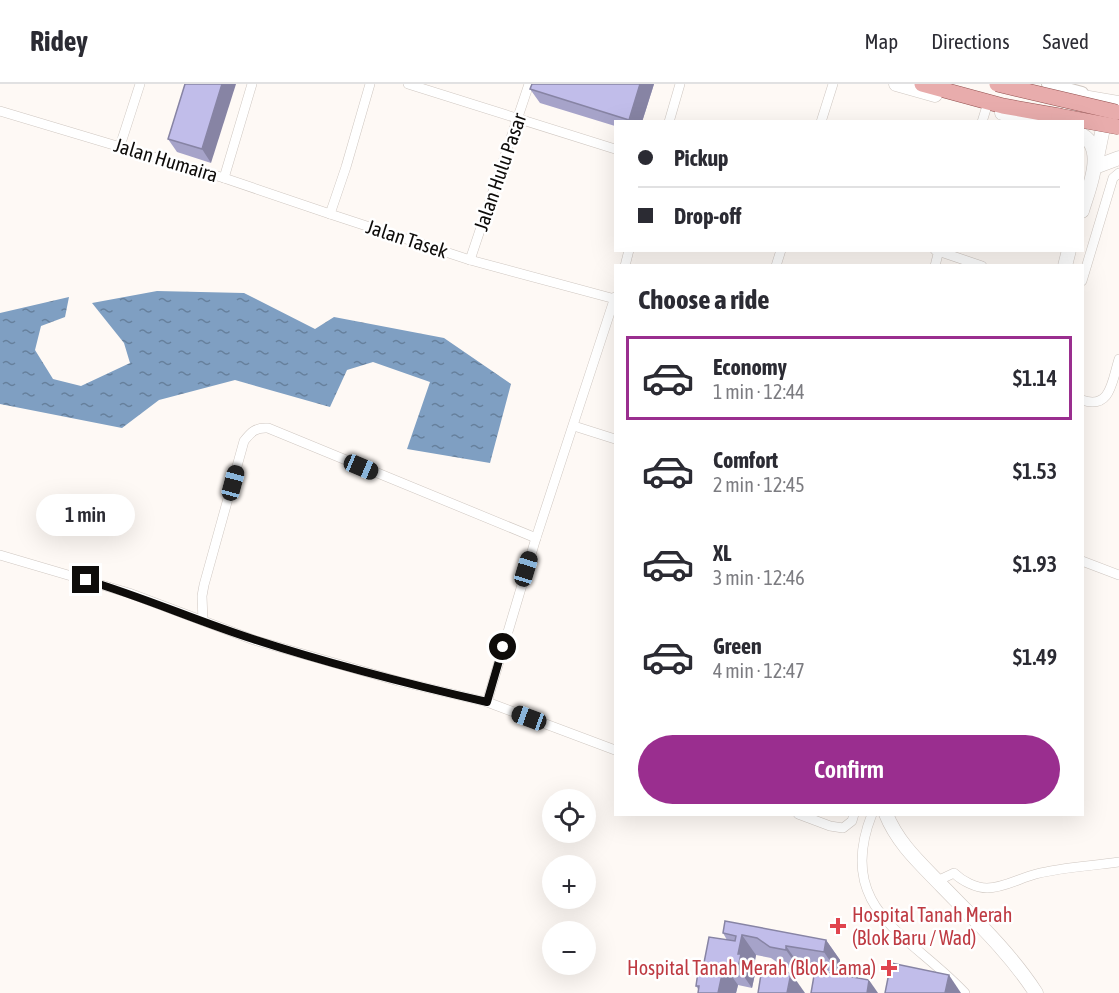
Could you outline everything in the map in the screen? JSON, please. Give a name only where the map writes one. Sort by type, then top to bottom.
[{"type":"main road","points":[[896,84],[984,115],[1034,116],[1065,120]]},
{"type":"main road","points":[[922,84],[1034,116]]},
{"type":"main road","points":[[952,84],[1003,99],[1034,116]]},
{"type":"main road","points":[[997,84],[1117,106]]},
{"type":"main road","points":[[1025,84],[1117,106]]},
{"type":"main road","points":[[1062,94],[1096,112],[1100,117],[1103,135],[1084,204]]},
{"type":"main road","points":[[1084,122],[1119,127]]},
{"type":"main road","points":[[1084,136],[1088,138],[1093,148],[1095,167]]},
{"type":"main road","points":[[1095,167],[1119,158]]},
{"type":"main road","points":[[887,816],[904,845],[921,867],[1020,969],[1036,993]]},
{"type":"street","points":[[120,146],[140,84]]},
{"type":"street","points":[[224,178],[252,84]]},
{"type":"street","points":[[330,214],[370,84]]},
{"type":"street","points":[[408,84],[614,149]]},
{"type":"street","name":"Jalan Hulu Pasar","points":[[470,260],[529,84]]},
{"type":"street","points":[[670,120],[680,84]]},
{"type":"street","points":[[823,120],[833,84]]},
{"type":"street","points":[[1048,84],[1117,106]]},
{"type":"street","name":"Jalan Humaira","points":[[0,111],[224,178],[330,214]]},
{"type":"street","points":[[1084,274],[1113,178],[1119,172]]},
{"type":"street","name":"Jalan Tasek","points":[[330,214],[470,260],[614,298]]},
{"type":"street","points":[[941,252],[976,264]]},
{"type":"street","points":[[487,702],[536,538],[614,301]]},
{"type":"street","points":[[1084,401],[1092,404],[1101,402],[1108,394],[1119,359]]},
{"type":"street","points":[[574,426],[614,439]]},
{"type":"street","points":[[203,621],[204,585],[244,441],[251,432],[259,427],[268,428],[536,538]]},
{"type":"street","points":[[0,555],[129,593],[254,640],[387,678],[487,702],[614,750]]},
{"type":"street","points":[[1084,562],[1119,575]]},
{"type":"street","points":[[803,816],[830,826],[843,828],[852,821],[853,816]]},
{"type":"street","points":[[871,816],[863,849],[864,883],[870,899],[878,913],[965,993]]},
{"type":"street","points":[[937,881],[954,873],[960,879],[987,888],[1060,869],[1119,862]]},
{"type":"water","points":[[157,291],[244,293],[315,329],[334,317],[444,338],[511,384],[490,463],[407,449],[430,382],[373,362],[347,370],[330,407],[235,380],[159,400],[122,428],[0,404],[0,313],[69,297],[65,317],[41,326],[35,350],[53,379],[81,386],[130,363],[124,343],[92,303]]},
{"type":"building","points":[[185,84],[222,84],[202,149],[168,139]]},
{"type":"building","points":[[532,84],[640,84],[629,120],[530,89]]},
{"type":"building","points":[[725,921],[826,940],[824,952],[786,946],[786,950],[770,947],[757,938],[742,935],[738,968],[724,965],[718,993],[698,993],[699,986],[696,986],[698,972],[702,973],[709,937],[735,941],[736,936],[723,933]]},
{"type":"building","points":[[891,963],[949,975],[945,993],[885,993]]},
{"type":"building","points":[[762,968],[791,973],[787,993],[758,993]]},
{"type":"building","points":[[815,970],[869,980],[867,993],[811,993]]},
{"type":"place","name":"Hospital Tanah Merah (Blok Baru / Wad)","points":[[838,926]]},
{"type":"place","name":"Hospital Tanah Merah (Blok Lama)","points":[[889,968]]},
{"type":"route","points":[[86,580],[129,593],[254,640],[398,681],[487,702],[503,647]]}]
